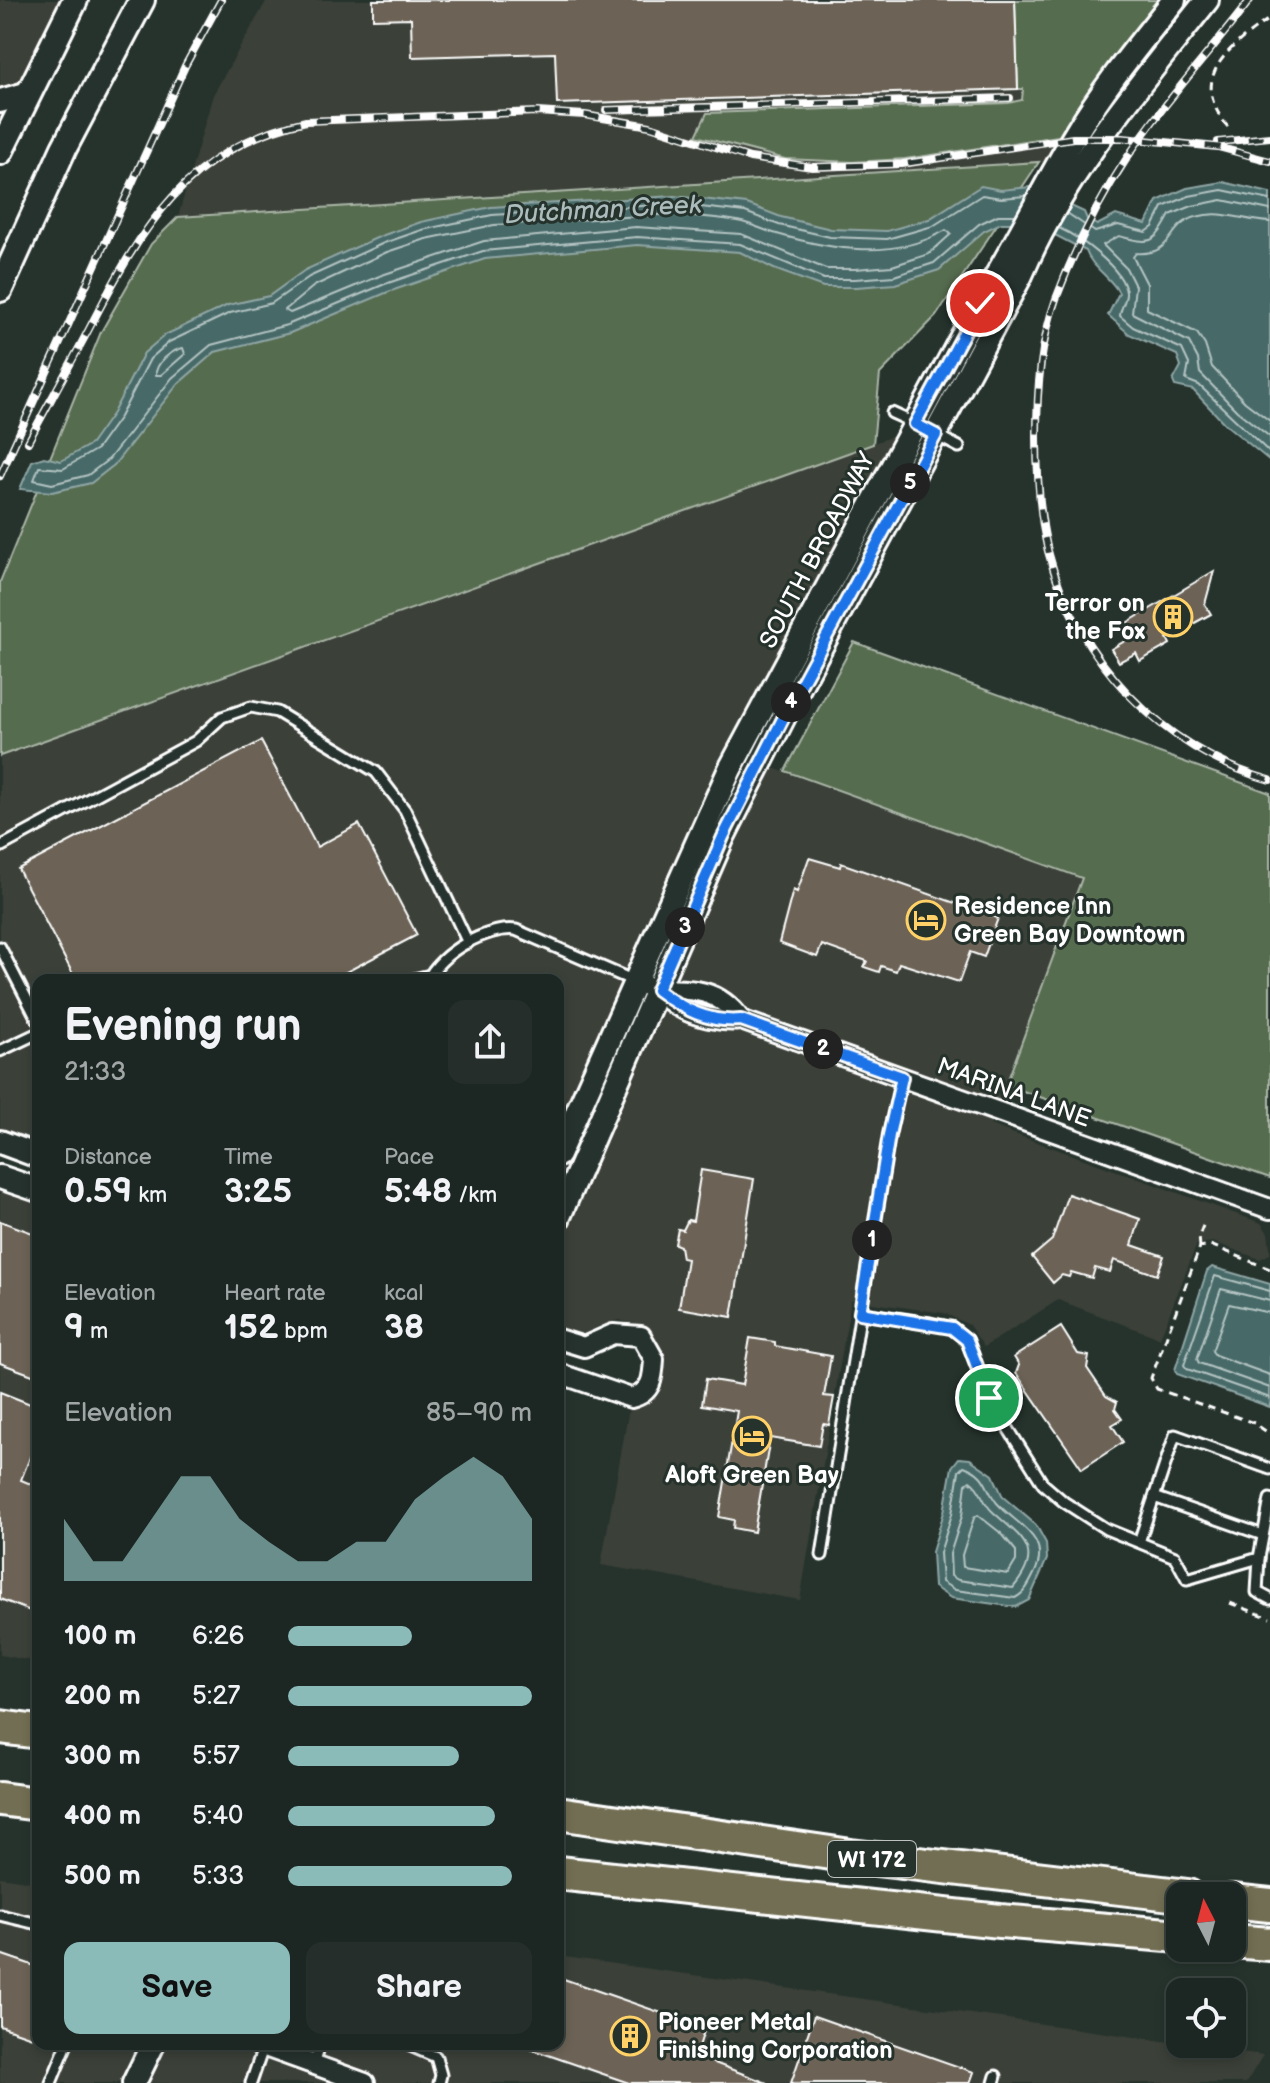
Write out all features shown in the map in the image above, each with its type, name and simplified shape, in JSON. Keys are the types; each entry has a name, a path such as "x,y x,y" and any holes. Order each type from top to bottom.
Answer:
{"highway":[{"path":"0,1727 32,1731"},
{"path":"0,1799 32,1803"},
{"name":"WI 172","path":"564,1814 851,1856 1166,1893"},
{"name":"WI 172","path":"564,1874 1000,1921 1166,1935"},
{"path":"1246,1902 1270,1905"},
{"path":"1246,1942 1270,1944"}],"main road":[{"path":"0,152 75,0"},
{"path":"0,289 64,148 142,0"}],"street":[{"name":"SOUTH BROADWAY","path":"564,1141 730,769 980,303 1030,234 1055,189 1082,125 1174,0"},
{"name":"SOUTH BROADWAY","path":"1055,189 1079,164 1207,0"},
{"path":"0,101 29,93"},
{"name":"SOUTH BROADWAY","path":"564,1205 723,837 794,697 1021,275 1030,234"},
{"name":"MARINA LANE","path":"634,981 657,990 687,988 728,1002 741,1020 1270,1209"},
{"path":"0,1142 32,1154"},
{"path":"0,1177 32,1188"},
{"path":"564,1341 584,1347 613,1334 641,1336 654,1359 649,1389 631,1398 564,1375"},
{"path":"134,2083 150,2050"},
{"path":"274,2050 365,2083"}],"lane":[{"path":"892,413 959,447"},
{"path":"0,847 196,741 222,717 251,707 277,712 376,772 405,810 468,943"},
{"path":"432,974 468,943 495,930 516,930 634,981"},
{"path":"0,947 32,1009"},
{"path":"0,1051 32,1036"},
{"path":"822,1555 889,1135 902,1077"},
{"path":"860,1313 952,1328 967,1340 989,1398 1043,1484 1064,1502 1106,1529 1175,1557 1187,1579 1259,1558"},
{"path":"1139,1542 1175,1435 1270,1469"},
{"path":"1154,1497 1263,1535"},
{"path":"1270,1499 1259,1558 1257,1592 1270,1599"},
{"path":"0,1915 32,1923"},
{"path":"51,2083 65,2050"},
{"path":"251,2083 260,2050"},
{"path":"314,2065 318,2050"},
{"path":"420,2050 436,2057 441,2075 439,2083"}],"path":[{"path":"1228,127 1215,106 1212,88 1215,69 1224,52 1270,18"},
{"path":"1204,1223 1199,1236 1200,1247 1151,1382 1157,1389 1254,1423 1270,1434"},
{"path":"1200,1247 1210,1245 1270,1269"},
{"path":"1230,1603 1270,1618"}],"shaded area":[{"path":"0,0 75,0 0,152"},
{"path":"267,0 1174,0 1061,161 178,217 213,95"},
{"path":"913,429 776,682 564,1142 564,974 32,974 32,1154 0,1142 0,756"},
{"path":"770,767 1082,878 990,1125 1261,1223 1268,1233 1270,1254 1260,1259 1213,1242 1197,1244 1160,1338 1058,1300 984,1347 969,1325 944,1313 851,1300 800,1600 601,1565 629,1409 656,1392 664,1376 665,1358 648,1330 620,1320 584,1335 564,1328 564,1227 689,934"},
{"path":"0,1177 32,1188 32,1661 0,1655"},
{"path":"0,1877 32,1882 32,2050 564,2050 564,1957 1166,2041 1166,2058 1246,2058 1246,2053 1263,2055 1246,2083 0,2083"}],"green space":[{"path":"1015,0 1165,0 1065,135 905,159 853,162 785,159 696,136 707,113 1008,103 1022,100 1023,89 1018,89"},
{"path":"1039,162 936,316 880,374 873,444 0,756 0,582 101,332 151,244 178,217"},
{"path":"854,642 1270,793 1270,1178 1006,1085 1082,878 785,771"}],"water":[{"name":"Dutchman Creek","path":"1223,182 1270,193 1270,461 1225,424 1193,390 1175,386 1173,381 1181,366 1177,355 1129,334 1108,315 1119,293 1086,251 1057,236 1014,223 1001,223 984,231 939,270 895,284 856,287 823,287 774,269 740,252 637,245 485,259 388,292 290,333 215,352 178,384 114,465 91,483 52,492 20,489 32,461 44,457 61,461 91,444 113,413 144,353 165,335 228,305 269,296 305,270 421,222 491,207 674,196 747,204 781,217 831,229 887,231 929,219 981,186 1001,190 1030,187 1084,212 1087,219 1097,225 1116,215 1146,224 1157,201 1187,188"},
{"path":"1212,1267 1270,1284 1270,1407 1177,1374 1175,1370 1207,1271"},
{"path":"959,1458 970,1459 993,1475 1003,1497 1036,1525 1046,1543 1047,1559 1029,1600 1016,1607 951,1598 934,1587 932,1552 944,1512 952,1467"}],"building":[{"path":"373,0 1015,0 1018,89 557,104 555,53 412,57 411,18 373,19"},
{"name":"Terror on the Fox","path":"1214,571 1205,604 1211,614 1167,638 1170,644 1140,661 1136,653 1119,662 1111,649 1130,638 1123,625"},
{"path":"261,741 317,847 359,824 417,935 342,974 73,974 18,869"},
{"name":"Residence Inn Green Bay Downtown","path":"809,858 840,867 841,863 998,918 984,957 970,952 959,982 899,963 896,971 881,966 879,972 864,967 867,961 822,945 817,957 779,943 793,890 797,892"},
{"path":"701,1170 754,1179 732,1317 679,1308 687,1259 682,1258 680,1246 675,1244 678,1229 683,1230 688,1220 693,1221"},
{"path":"1068,1194 1140,1219 1132,1245 1164,1256 1157,1275 1114,1260 1110,1272 1095,1268 1092,1278 1071,1272 1069,1277 1062,1275 1053,1283 1032,1257 1052,1240"},
{"path":"0,1221 32,1233 32,1375 0,1363"},
{"path":"1061,1327 1078,1354 1089,1356 1087,1368 1106,1396 1117,1402 1115,1409 1122,1419 1112,1425 1123,1442 1082,1469 1016,1373 1019,1365 1014,1357"},
{"name":"Aloft Green Bay","path":"750,1338 831,1356 824,1396 834,1397 829,1425 823,1424 819,1446 770,1438 754,1532 733,1528 734,1520 719,1517 737,1411 702,1405 706,1379 742,1385"},
{"path":"0,1392 32,1405 32,1452 21,1480 32,1485 32,1612 0,1599"},
{"path":"0,1954 32,1965 32,2037 0,2026"},
{"name":"Pioneer Metal Finishing Corporation","path":"564,1979 705,2028 696,2056 767,2083 629,2083 534,2050 564,2050"},
{"name":"Pioneer Metal Finishing Corporation","path":"814,2016 974,2072 970,2083 791,2083"}],"railway":[{"path":"0,476 185,66 221,0"},
{"path":"1250,0 1141,137 1079,244 1056,299 1043,350 1037,465 1048,551 1061,590 1079,628 1102,663 1129,695 1160,723 1194,747 1231,766 1270,780"},
{"path":"606,110 1010,98"},
{"path":"28,442 108,292 149,226 172,197 199,172 229,151 265,134 306,121 537,112 585,115 650,126 750,158 812,167 902,164 1073,138 1122,138 1218,147 1270,161"},
{"path":"1218,142 1270,137"}],"place":[{"name":"Terror on the Fox","path":"1173,617"},
{"name":"Residence Inn Green Bay Downtown","path":"926,920"},
{"name":"Aloft Green Bay","path":"752,1436"},
{"name":"Pioneer Metal Finishing Corporation","path":"630,2036"}],"route":[{"path":"980,303 915,424 936,435 794,697 723,837 657,990 679,1008 723,1022 741,1020 902,1077 889,1135 860,1313 952,1328 967,1340 989,1398"}]}
